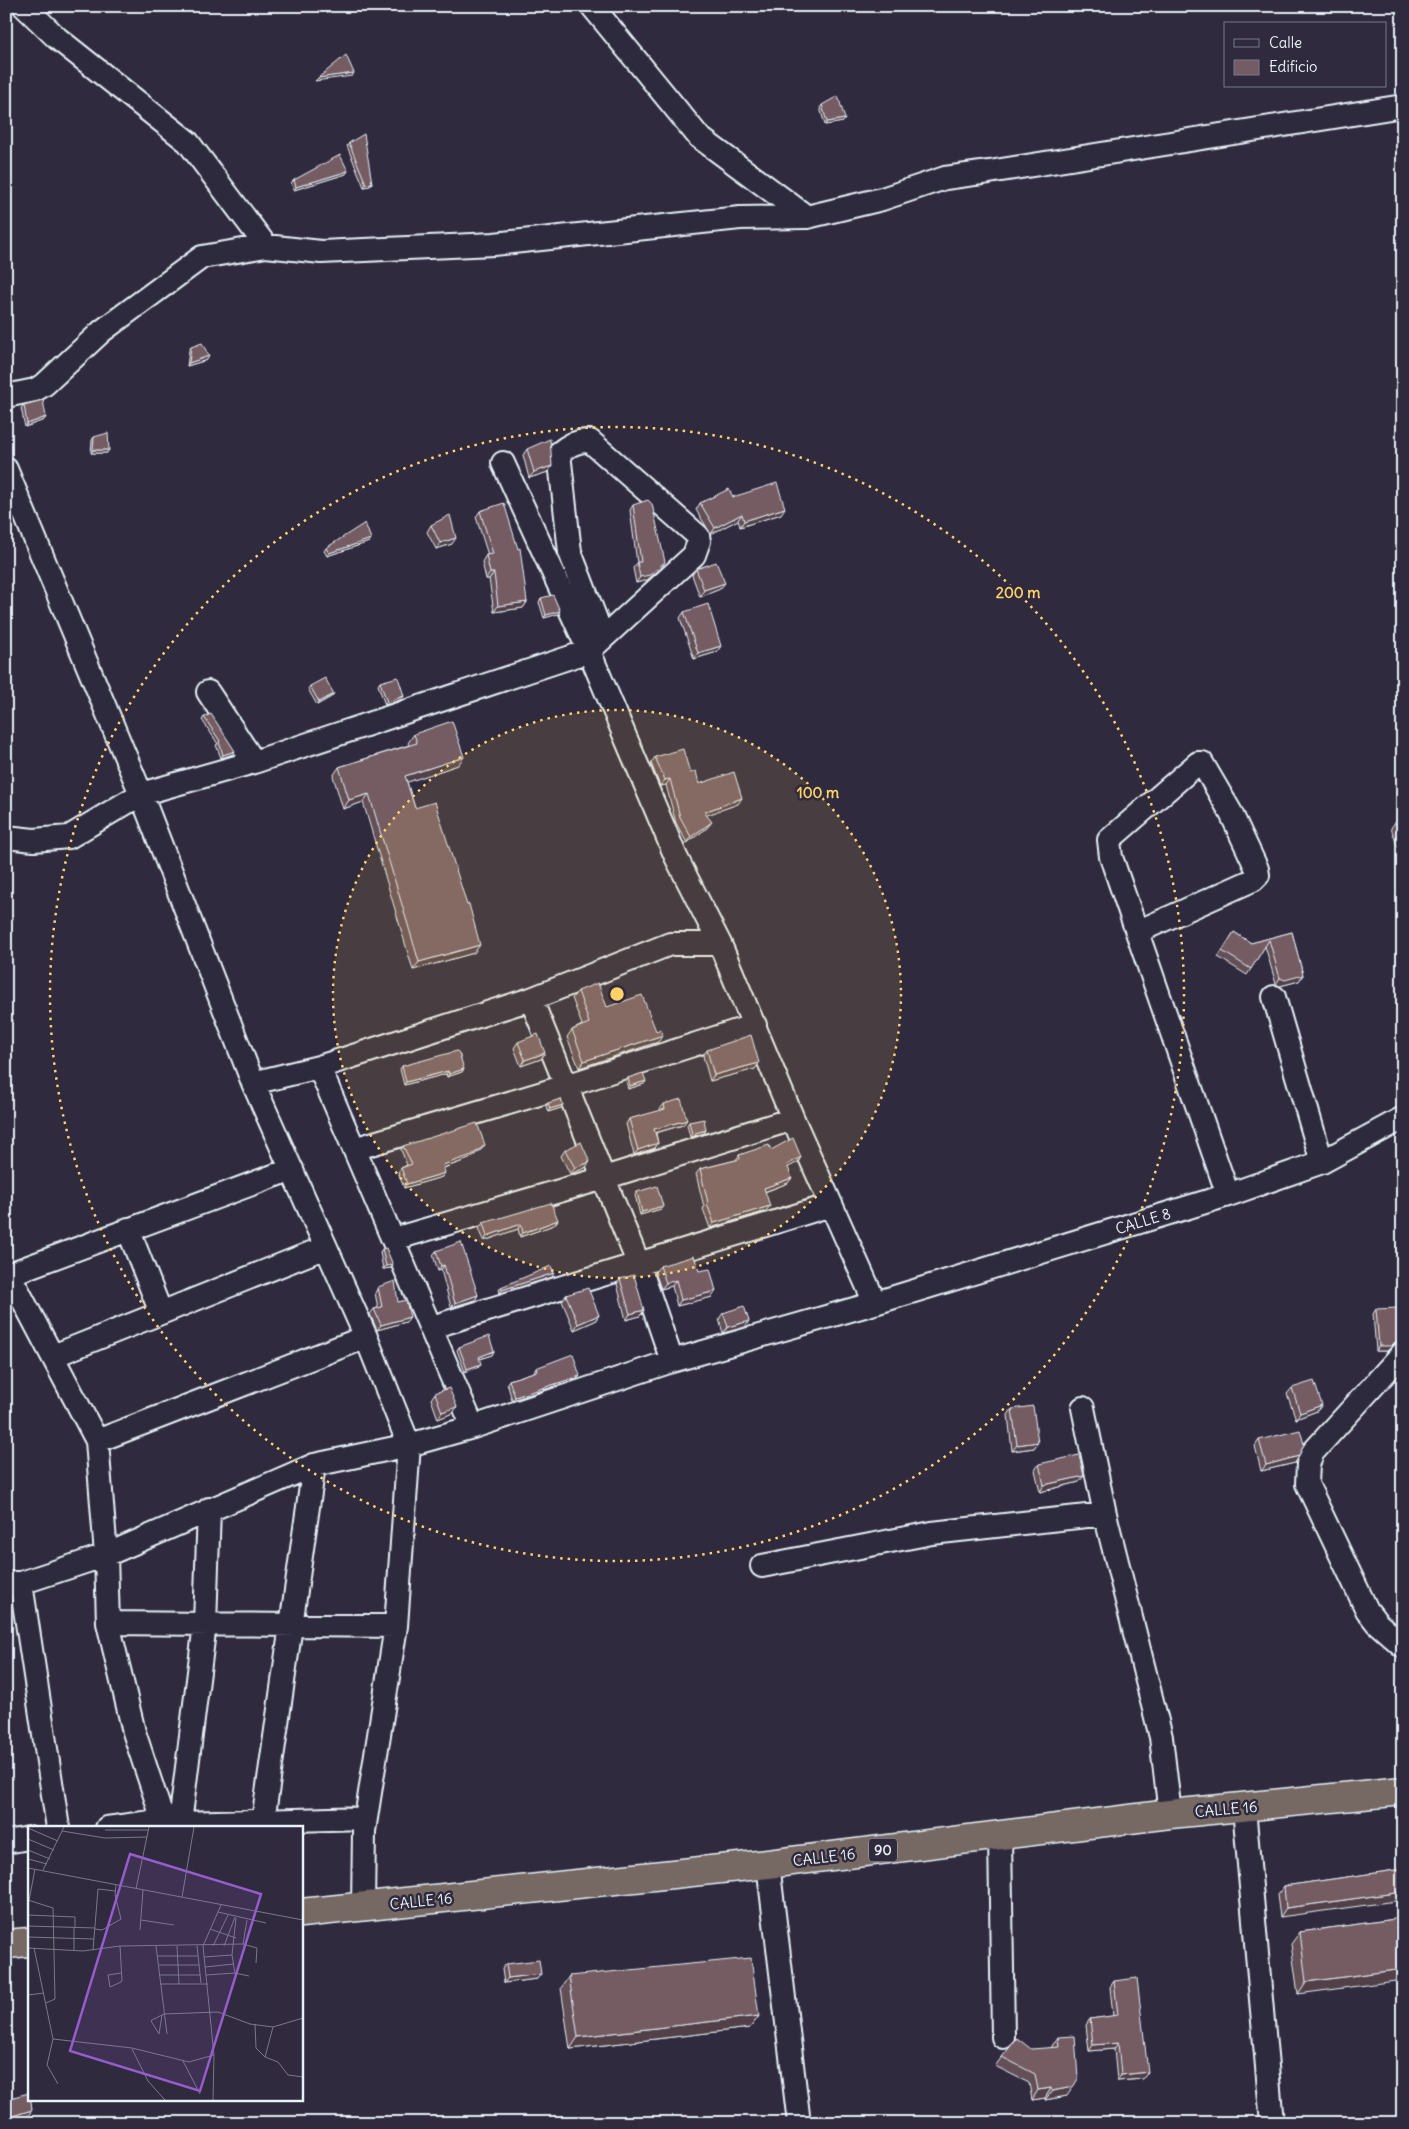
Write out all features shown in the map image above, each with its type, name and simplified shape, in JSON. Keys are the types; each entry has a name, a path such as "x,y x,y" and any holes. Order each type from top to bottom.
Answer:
{"highway":[{"name":"CALLE 16","path":"363,1907 768,1864 1170,1814 1244,1808 1403,1790"},
{"name":"90","path":"302,1913 363,1907"},
{"path":"6,1944 28,1942"}],"street":[{"path":"24,6 70,48 188,142 266,246"},
{"path":"592,6 670,100 698,137 807,217"},
{"path":"6,396 35,390 45,384 102,331 202,258 266,246 321,252 494,244 740,218 807,217 882,199 945,178 1403,106"},
{"path":"6,838 34,840 68,837 141,794 254,762 596,644 694,555 699,541 698,536 590,441 583,440 566,447 559,453 570,552 596,644 676,857 720,944 793,1119 875,1303"},
{"path":"503,463 596,644"},
{"path":"6,469 141,794 253,1083 366,1337 409,1444 396,1626 365,1825 363,1907"},
{"path":"208,692 254,762"},
{"path":"1137,932 1253,880 1258,875 1230,811 1202,763 1198,763 1109,840 1111,857 1228,1195"},
{"path":"253,1083 319,1067 531,999 670,944 720,944"},
{"path":"1274,997 1322,1162"},
{"path":"531,999 639,1265 672,1361"},
{"path":"354,1150 566,1086 754,1025"},
{"path":"319,1067 432,1327 473,1427"},
{"name":"CALLE 8","path":"14,1583 106,1555 314,1465 409,1444 473,1427 672,1361 875,1303 1228,1195 1322,1162 1403,1118"},
{"path":"394,1239 604,1178 793,1119"},
{"path":"173,1821 159,1808 134,1732 108,1623 106,1555 97,1441 9,1277 15,1272 292,1169"},
{"path":"432,1327 831,1205"},
{"path":"128,1229 161,1314"},
{"path":"53,1356 326,1247"},
{"path":"97,1441 366,1337"},
{"path":"1403,1353 1313,1452 1308,1464 1307,1484 1367,1610 1376,1623 1403,1646"},
{"path":"1083,1408 1105,1514 1161,1737 1170,1814"},
{"path":"262,1821 289,1625 314,1465"},
{"path":"173,1821 205,1624 209,1509"},
{"path":"762,1566 932,1533 1105,1514"},
{"path":"14,1583 58,1826"},
{"path":"108,1623 396,1626"},
{"path":"1244,1808 1272,2123"},
{"path":"126,1826 173,1821 262,1821 365,1825"},
{"path":"1000,1835 1003,2037"},
{"path":"6,1842 28,1838"},
{"path":"768,1864 799,2123"}],"building":[{"path":"346,55 354,73 318,78"},
{"path":"838,96 845,119 827,122 822,105"},
{"path":"364,134 372,183 366,184 349,143"},
{"path":"340,155 348,171 296,187 294,180"},
{"path":"202,343 209,356 189,363 191,347"},
{"path":"43,400 46,417 27,424 24,405"},
{"path":"108,433 109,450 93,450 94,437"},
{"path":"550,439 552,466 534,472 527,449"},
{"path":"777,483 785,508 744,521 742,514 715,528 700,503 729,489 733,497"},
{"path":"648,500 652,504 665,562 650,575 640,577 637,562 641,562 633,505"},
{"path":"504,503 518,549 520,548 527,602 498,606 494,573 490,573 486,555 493,554 480,511"},
{"path":"450,515 456,538 440,543 431,525"},
{"path":"365,523 371,539 329,553 326,548"},
{"path":"716,562 725,583 704,590 696,569"},
{"path":"553,595 560,611 546,615 541,598"},
{"path":"708,604 721,646 698,653 684,612"},
{"path":"398,677 404,696 387,702 380,682"},
{"path":"325,678 334,694 319,702 310,686"},
{"path":"211,714 235,751 223,755 220,741 204,717"},
{"path":"452,721 464,757 405,776 415,808 435,802 467,905 469,904 480,945 419,962 369,794 349,800 339,767 417,743 414,734"},
{"path":"683,749 690,773 696,771 699,784 734,772 742,798 704,812 712,822 691,837 680,817 670,779 665,780 655,757"},
{"path":"1403,819 1403,842 1395,822"},
{"path":"1234,932 1251,943 1292,932 1303,975 1285,980 1280,978 1269,940 1251,969 1222,951"},
{"path":"598,983 607,1007 642,995 656,1031 661,1029 663,1035 584,1061 572,1030 589,1023 578,991"},
{"path":"538,1034 545,1053 525,1060 518,1042"},
{"path":"751,1035 759,1063 714,1075 707,1050"},
{"path":"457,1051 464,1069 449,1074 448,1071 406,1082 402,1066"},
{"path":"643,1073 646,1081 630,1086 628,1078"},
{"path":"561,1099 563,1105 550,1109 548,1103"},
{"path":"681,1099 687,1120 654,1129 658,1143 638,1150 629,1119 665,1109 664,1104"},
{"path":"704,1119 706,1130 692,1134 689,1122"},
{"path":"477,1123 485,1145 472,1155 443,1165 445,1173 407,1184 401,1168 412,1164 403,1146"},
{"path":"793,1138 801,1157 787,1165 792,1178 764,1188 770,1206 714,1223 707,1204 700,1169 740,1159 739,1155 769,1145 771,1150"},
{"path":"581,1142 590,1162 575,1168 565,1150"},
{"path":"657,1186 663,1206 642,1212 637,1192"},
{"path":"551,1203 558,1220 523,1233 521,1224 487,1236 483,1223"},
{"path":"461,1242 478,1295 455,1303 444,1265 441,1266 436,1251"},
{"path":"386,1248 393,1265 386,1266 382,1249"},
{"path":"694,1256 699,1271 710,1269 716,1291 681,1300 676,1280 666,1283 660,1266"},
{"path":"551,1266 554,1273 502,1290 501,1287"},
{"path":"634,1275 644,1310 630,1314 620,1279"},
{"path":"395,1281 398,1302 406,1300 410,1317 381,1325 374,1309 382,1307 378,1287"},
{"path":"588,1288 599,1315 578,1324 566,1295"},
{"path":"744,1306 749,1321 728,1327 723,1313"},
{"path":"1398,1308 1399,1338 1391,1346 1379,1346 1376,1309"},
{"path":"489,1336 494,1351 479,1357 481,1364 467,1369 459,1347"},
{"path":"573,1354 580,1376 515,1397 509,1380 537,1371 536,1368"},
{"path":"1314,1381 1322,1405 1300,1413 1292,1388"},
{"path":"449,1388 457,1407 442,1412 435,1393"},
{"path":"1033,1406 1038,1442 1017,1445 1012,1409"},
{"path":"1300,1430 1304,1444 1299,1456 1266,1465 1259,1440"},
{"path":"1079,1455 1084,1476 1044,1485 1039,1464"},
{"path":"1403,1869 1403,1892 1286,1908 1284,1886"},
{"path":"1403,1918 1403,1969 1306,1982 1300,1932"},
{"path":"751,1958 759,2016 578,2037 569,1976"},
{"path":"539,1960 541,1974 508,1978 506,1964"},
{"path":"1137,1978 1148,2072 1121,2075 1118,2043 1093,2045 1090,2019 1118,2015 1114,1981"},
{"path":"1075,2036 1078,2079 1073,2087 1052,2091 1051,2088 1038,2090 1035,2074 1002,2057 1017,2038 1031,2049 1059,2047 1058,2037"},
{"path":"28,2093 28,2102 31,2102 32,2110 6,2118 6,2099"}]}
